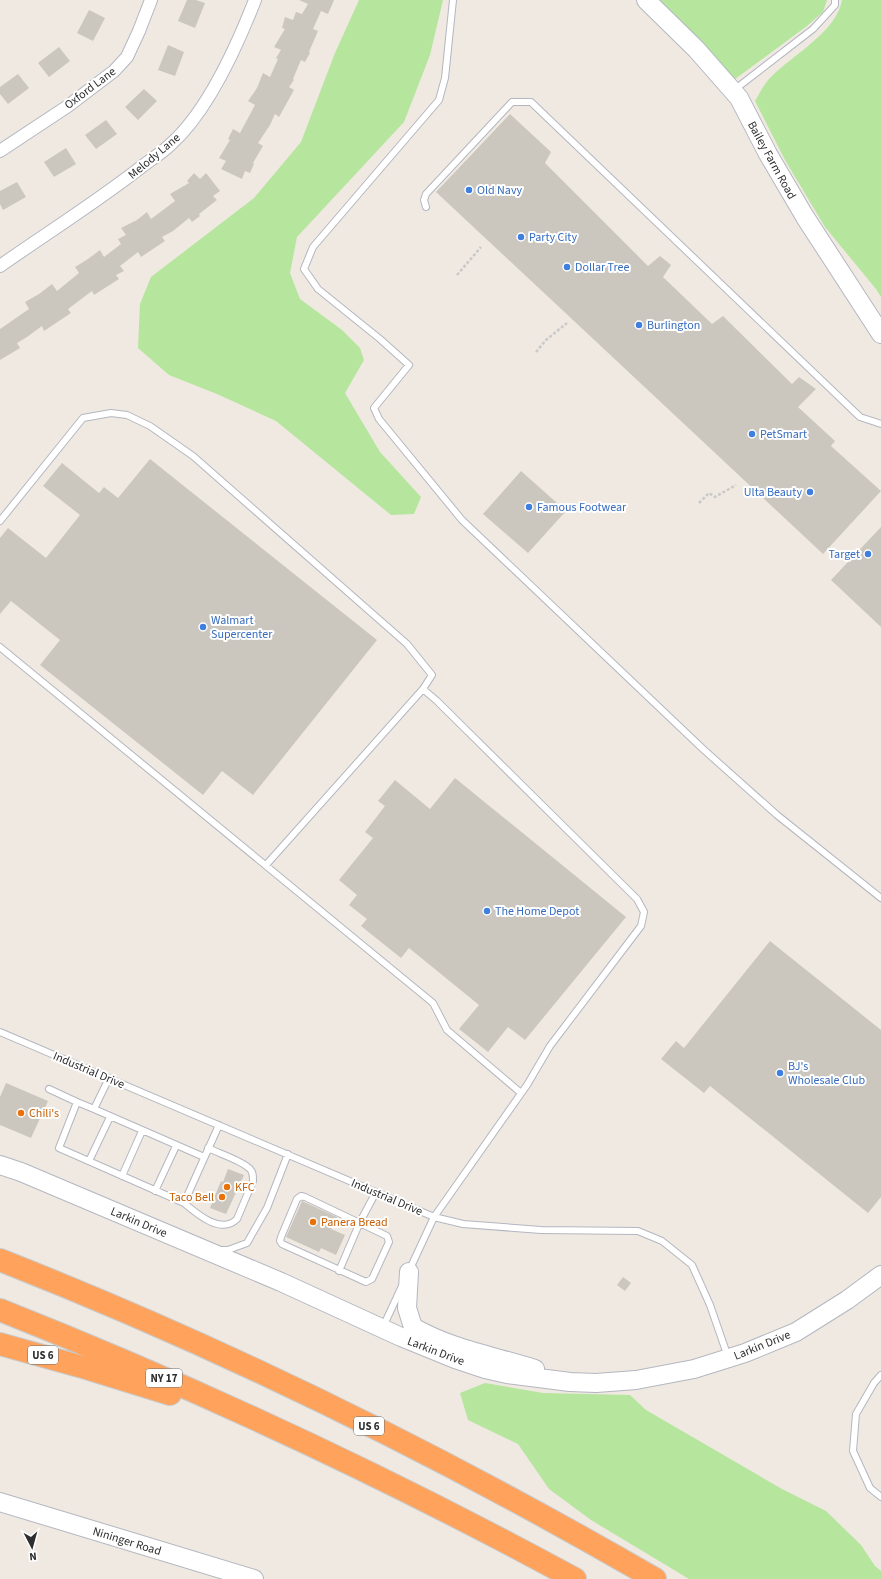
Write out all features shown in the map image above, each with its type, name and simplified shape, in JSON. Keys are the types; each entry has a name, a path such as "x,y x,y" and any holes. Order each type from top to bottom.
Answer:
{"highway":[{"name":"US 6","path":"0,1260 203,1347 377,1430 535,1512 655,1579"},
{"name":"NY 17","path":"0,1310 160,1376 327,1451"},
{"name":"US 6","path":"0,1344 138,1384 327,1451 452,1514 575,1579"}],"street":[{"name":"Oxford Lane","path":"0,151 68,106 114,71 126,56 139,31 151,0"},
{"name":"Melody Lane","path":"0,266 119,184 172,144 191,122 213,91 255,0"},
{"name":"Bailey Farm Road","path":"646,0 696,49 738,98 768,154 805,217 873,316 881,334"},
{"name":"Larkin Drive","path":"0,1165 21,1172 207,1250 455,1359 485,1369 507,1374 545,1379 596,1383 636,1380 694,1369 745,1353 796,1332 847,1300 881,1275"},
{"path":"409,1272 407,1308 413,1327 464,1349 541,1371 545,1379"},
{"name":"Nininger Road","path":"0,1502 254,1579"}],"lane":[{"path":"454,0 445,78 439,100 313,246 304,269 318,289 380,339 409,365 374,408 379,419 462,520 703,749 777,815 881,898"},
{"path":"733,91 813,29 835,5 835,0"},
{"path":"426,206 424,200 426,194 512,102 531,102 860,417 881,424"},
{"path":"0,521 84,418 111,413 128,415 150,426 193,456 407,644 432,674 423,689 266,865"},
{"path":"0,648 434,1003 446,1030 522,1093"},
{"path":"382,1328 434,1217 522,1093 550,1046 641,926 644,912 637,899 437,701 423,689"},
{"name":"Industrial Drive","path":"0,1032 434,1217 463,1224 541,1230 638,1231 662,1241 692,1265 710,1305 729,1358"},
{"path":"94,1109 109,1078"},
{"path":"49,1089 204,1157"},
{"path":"78,1102 59,1148 184,1203 196,1214 222,1226 233,1223 237,1219 253,1181 253,1176 250,1169 245,1165 208,1148"},
{"path":"89,1161 110,1117"},
{"path":"184,1203 219,1125"},
{"path":"122,1176 142,1131"},
{"path":"155,1191 176,1146"},
{"path":"207,1250 228,1250 247,1242 266,1208 288,1154"},
{"path":"339,1271 360,1222 376,1192"},
{"path":"301,1196 305,1197 387,1236 389,1242 372,1280 366,1282 339,1271 286,1247 280,1241 280,1237 297,1198 301,1196"},
{"path":"881,1375 874,1383 856,1414 853,1451 870,1488 881,1497"}],"path":[{"path":"457,275 481,247"},
{"path":"536,352 546,340 566,323"},
{"path":"699,503 709,493 715,497 736,485"}],"green space":[{"path":"359,0 443,0 430,55 404,122 297,237 290,273 300,299 342,330 360,348 364,360 345,393 380,452 421,497 414,514 391,515 276,421 217,394 169,375 138,348 140,304 151,277 254,198 301,142 335,53"},
{"path":"652,0 827,0 823,12 807,26 731,82"},
{"path":"842,0 881,0 881,297 825,227 785,160 755,101 769,78 813,42 832,22"},
{"path":"485,1383 543,1393 630,1395 646,1410 782,1489 826,1511 861,1545 875,1566 881,1571 881,1579 689,1579 591,1520 549,1489 518,1444 468,1420 460,1393"}],"building":[{"path":"187,0 196,0 205,3 195,28 178,21"},
{"path":"299,0 334,0 328,14 321,11 313,29 318,31 309,52 310,53 305,62 301,60 293,79 294,80 289,87 294,90 279,117 275,114 270,125 258,143 263,146 253,163 254,164 250,173 245,171 242,179 221,169 226,161 219,158 230,140 228,139 233,129 240,133 255,105 248,101 257,88 263,73 270,77 278,59 276,58 281,50 274,47 285,29 282,28 285,17 293,20 296,12 302,14 308,4"},
{"path":"89,10 105,18 93,41 77,33"},
{"path":"168,45 184,52 175,76 158,70"},
{"path":"59,47 70,61 49,77 38,63"},
{"path":"18,74 29,88 8,104 0,94 0,87"},
{"path":"144,89 157,101 138,120 125,107"},
{"path":"510,114 551,152 545,163 648,266 660,256 671,265 663,277 712,324 723,316 792,384 799,377 816,389 798,407 835,441 831,446 881,491 823,554 436,192"},
{"path":"106,120 117,134 96,149 85,135"},
{"path":"66,148 76,164 54,177 44,162"},
{"path":"194,173 200,179 206,173 220,191 213,196 217,200 199,214 200,216 192,222 189,218 173,231 162,237 165,241 141,257 138,252 120,266 124,271 116,275 119,279 94,295 92,291 68,309 71,313 44,331 42,326 17,343 20,348 0,360 0,329 29,309 25,302 52,284 57,291 79,273 75,267 100,250 104,257 121,244 118,239 126,235 121,228 137,220 147,212 151,219 175,201 170,194 189,183 187,181"},
{"path":"17,182 26,197 3,210 0,204 0,191"},
{"name":"Walmart Supercenter","path":"150,459 377,640 253,795 222,771 203,795 40,665 60,640 11,601 0,614 0,538 8,528 46,558 80,515 43,486 62,463 99,493 104,487 118,498"},
{"path":"521,471 566,511 528,553 483,514"},
{"name":"Target","path":"881,527 881,627 831,580"},
{"name":"The Home Depot","path":"455,778 626,917 525,1040 508,1027 488,1052 459,1029 479,1005 409,948 401,958 361,926 367,919 349,905 357,895 339,880 373,838 365,832 385,806 378,801 395,780 430,809"},
{"name":"BJ's Wholesale Club","path":"770,941 881,1030 881,1197 868,1213 710,1086 704,1093 661,1059 676,1041 684,1048"},
{"name":"Chili's","path":"6,1083 48,1101 31,1138 0,1125 0,1097"},
{"path":"228,1169 244,1175 226,1214 210,1208 221,1181 223,1182"},
{"name":"Panera Bread","path":"302,1201 337,1217 331,1229 345,1235 336,1255 321,1248 319,1252 286,1237"},
{"path":"623,1277 631,1283 625,1291 617,1285"}],"place":[{"name":"Old Navy","path":"469,190"},
{"name":"Party City","path":"521,237"},
{"name":"Dollar Tree","path":"567,267"},
{"name":"Burlington","path":"639,325"},
{"name":"PetSmart","path":"752,434"},
{"name":"Ulta Beauty","path":"810,492"},
{"name":"Famous Footwear","path":"529,507"},
{"name":"Target","path":"868,554"},
{"name":"Walmart Supercenter","path":"203,627"},
{"name":"The Home Depot","path":"487,911"},
{"name":"BJ's Wholesale Club","path":"780,1073"},
{"name":"Chili's","path":"21,1113"},
{"name":"KFC","path":"227,1187"},
{"name":"Taco Bell","path":"222,1197"},
{"name":"Panera Bread","path":"313,1222"}]}
